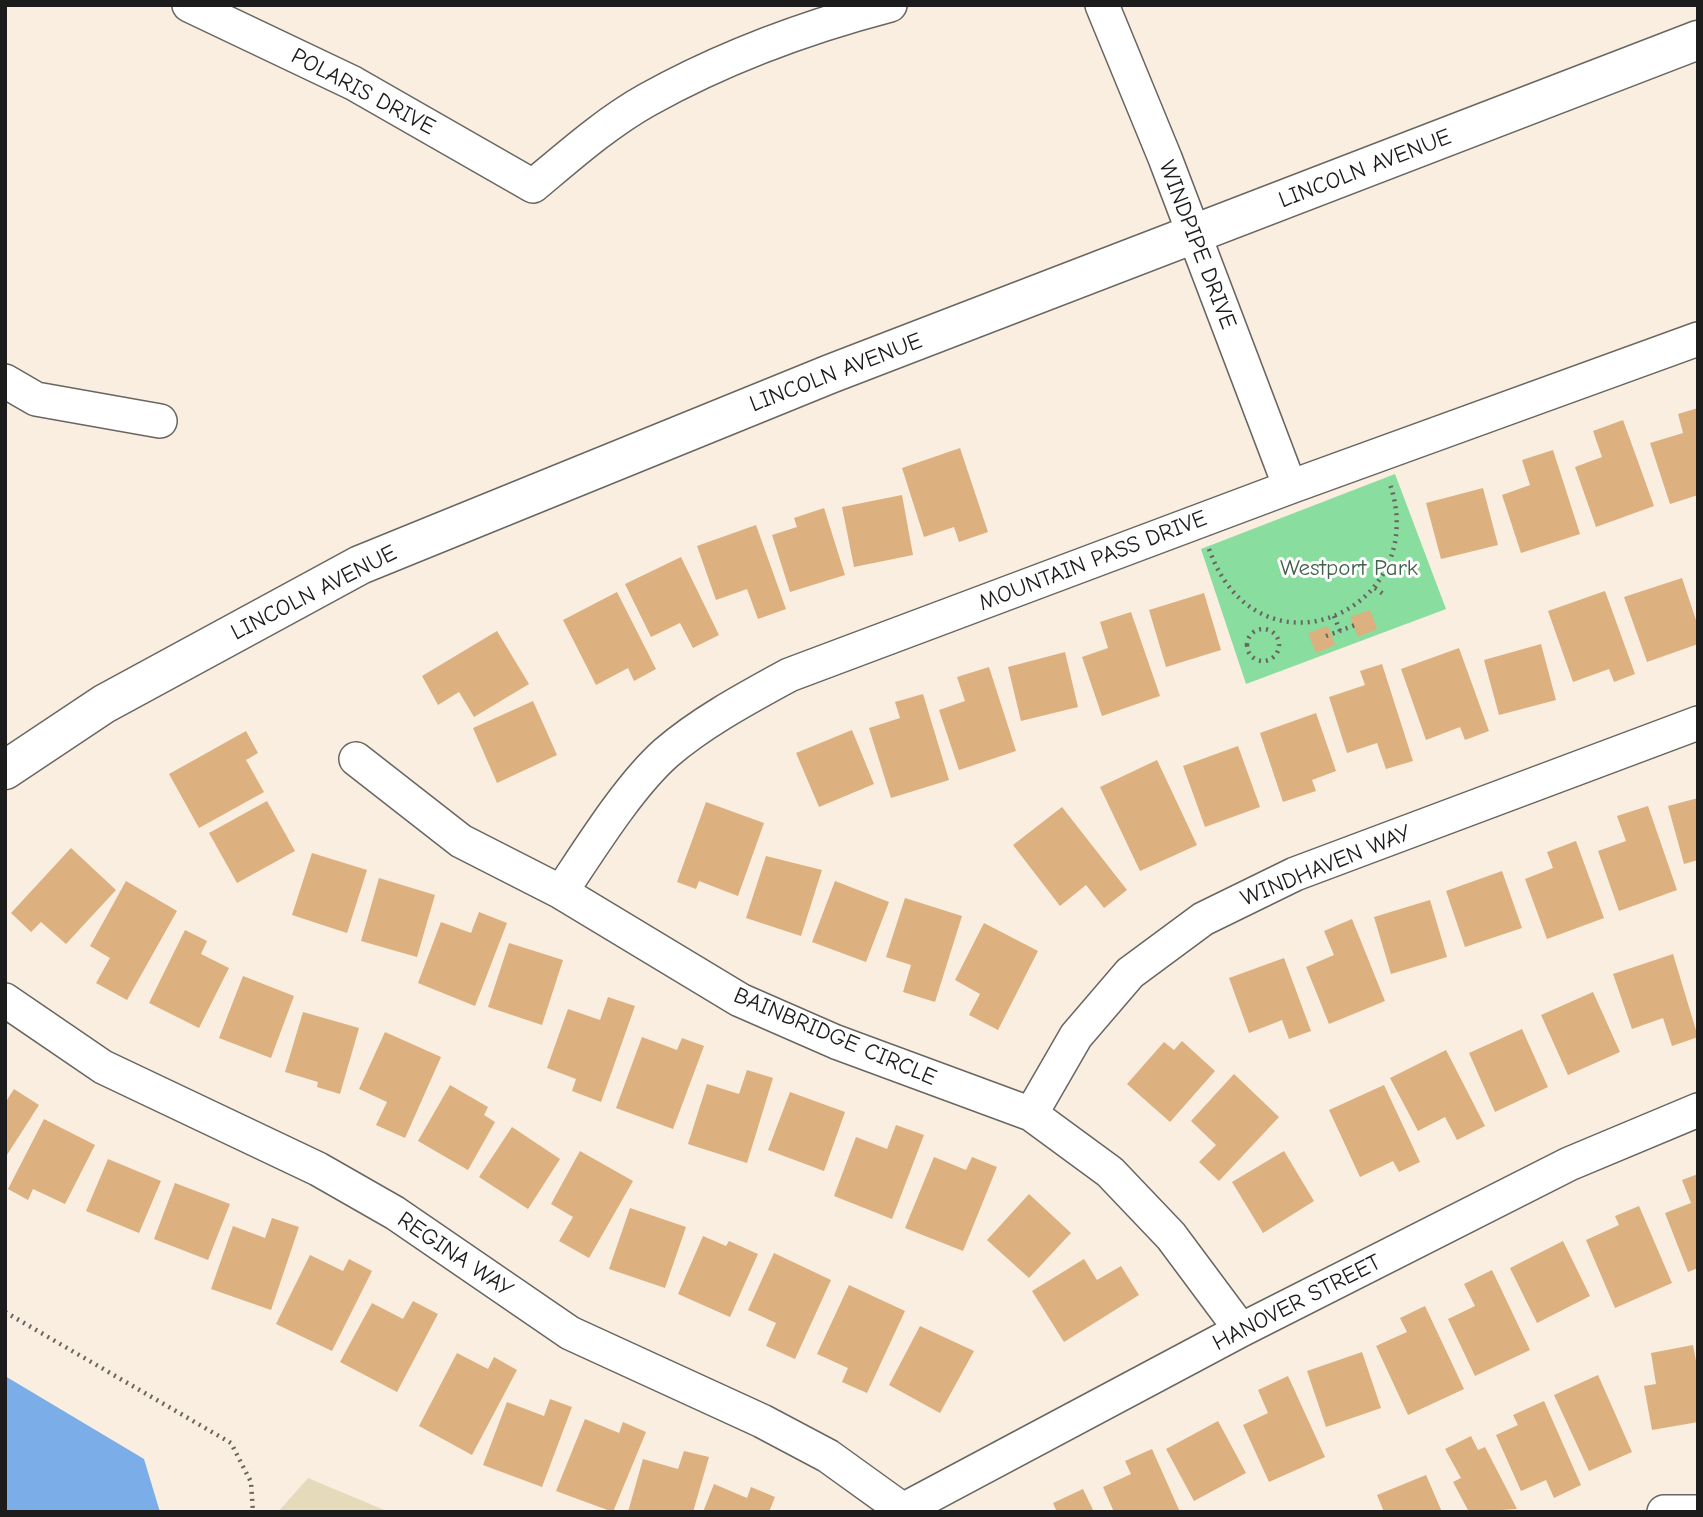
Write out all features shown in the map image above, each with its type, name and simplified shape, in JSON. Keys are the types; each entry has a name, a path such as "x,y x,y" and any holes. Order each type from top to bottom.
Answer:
{"main road":[{"name":"LINCOLN AVENUE","path":"5,770 104,704 360,565 830,374 1698,40"}],"street":[{"name":"POLARIS DRIVE","path":"189,5 238,16 533,186 599,131 646,100 742,53 822,23 890,5"},
{"name":"WINDPIPE DRIVE","path":"1102,5 1290,487"},
{"name":"MOUNTAIN PASS DRIVE","path":"561,892 616,812 665,754 734,705 789,675 1290,487 1698,339"},
{"path":"5,381 36,399 160,421"},
{"name":"WINDHAVEN WAY","path":"1031,1114 1076,1036 1130,973 1203,919 1296,874 1698,723"},
{"name":"BAINBRIDGE CIRCLE","path":"356,759 461,841 561,892 740,1000 836,1042 1031,1114 1110,1172 1171,1236 1241,1330"},
{"name":"REGINA WAY","path":"5,1000 103,1068 318,1170 395,1213 570,1333 762,1421 828,1455 903,1510"},
{"name":"HANOVER STREET","path":"903,1510 1241,1330 1569,1164 1698,1110"},
{"path":"1664,1512 1698,1512"}],"path":[{"path":"1208,546 1231,590 1253,611 1271,619 1308,622 1334,616 1375,588 1389,564 1394,547 1395,524 1387,476"},
{"path":"1389,564 1402,569"},
{"path":"1375,588 1386,596"},
{"path":"1334,616 1340,631"},
{"path":"1268,629 1271,619"},
{"path":"1326,636 1358,624"},
{"path":"1268,629 1277,636 1279,648 1274,657 1259,661 1247,652 1247,639 1255,630 1268,629"},
{"path":"5,1312 231,1443 251,1482 253,1512"}],"shaded area":[{"path":"308,1478 389,1512 278,1512"}],"green space":[{"name":"Westport Park","path":"1395,474 1446,609 1246,684 1201,549"}],"water":[{"path":"5,1376 144,1459 160,1512 5,1512"}],"building":[{"path":"1698,408 1698,495 1670,504 1650,443 1683,433 1678,414"},
{"path":"1623,420 1654,506 1596,527 1575,467 1602,457 1593,431"},
{"path":"960,448 988,532 959,542 954,527 924,537 902,468"},
{"path":"1553,450 1580,534 1521,553 1502,495 1530,485 1522,460"},
{"path":"1483,488 1498,545 1441,559 1426,503"},
{"path":"902,495 913,555 854,567 842,507"},
{"path":"824,508 845,575 790,592 772,535 797,527 794,518"},
{"path":"756,525 786,609 758,619 747,589 716,600 697,546"},
{"path":"681,557 719,635 693,648 680,623 651,637 625,584"},
{"path":"1682,578 1698,626 1698,644 1647,662 1624,597"},
{"path":"1605,591 1635,674 1614,682 1609,669 1573,682 1548,611"},
{"path":"617,592 656,669 634,681 628,668 596,685 563,620"},
{"path":"1204,593 1221,650 1166,667 1149,610"},
{"path":"1370,610 1377,629 1358,637 1350,617"},
{"path":"1131,612 1160,696 1102,716 1082,657 1108,648 1100,622"},
{"path":"1328,626 1335,645 1316,653 1308,633"},
{"path":"497,631 529,684 474,717 459,692 438,705 422,676"},
{"path":"1541,644 1556,700 1499,715 1484,660"},
{"path":"1459,648 1489,731 1465,740 1460,727 1426,740 1401,669"},
{"path":"1065,652 1078,707 1021,721 1008,667"},
{"path":"1382,664 1413,761 1386,769 1377,743 1347,753 1329,697 1365,685 1360,671"},
{"path":"989,667 1016,751 959,770 939,710 965,701 957,677"},
{"path":"923,694 949,780 891,798 869,728 900,718 895,702"},
{"path":"533,701 557,755 497,783 473,728"},
{"path":"1316,713 1336,771 1312,780 1316,791 1283,802 1260,733"},
{"path":"852,730 874,784 819,807 796,753"},
{"path":"246,731 258,753 246,760 264,792 199,828 169,774"},
{"path":"1238,746 1260,807 1205,827 1183,766"},
{"path":"1157,760 1197,845 1140,871 1100,787"},
{"path":"1698,798 1698,860 1684,864 1668,806"},
{"path":"267,801 295,851 237,883 209,833"},
{"path":"706,802 764,823 738,896 699,881 696,889 677,882"},
{"path":"1648,806 1677,890 1619,911 1598,851 1626,841 1617,816"},
{"path":"1062,807 1127,890 1104,908 1086,885 1060,906 1013,845"},
{"path":"1576,841 1604,918 1547,939 1525,879 1553,868 1547,852"},
{"path":"71,848 116,890 66,944 41,922 31,932 11,913"},
{"path":"312,853 367,870 347,933 292,915"},
{"path":"766,856 822,870 801,936 746,918"},
{"path":"1502,871 1522,928 1465,947 1446,891"},
{"path":"379,878 435,895 417,957 361,941"},
{"path":"126,881 177,911 127,1000 96,983 110,958 90,946"},
{"path":"835,881 889,902 866,962 812,942"},
{"path":"905,898 962,916 935,1002 903,992 911,965 886,957"},
{"path":"1430,900 1447,957 1391,974 1374,917"},
{"path":"479,912 507,923 475,1006 418,983 441,922 471,933"},
{"path":"1352,919 1385,1001 1329,1024 1306,967 1334,955 1324,931"},
{"path":"984,923 1038,951 998,1030 969,1015 980,994 955,980"},
{"path":"185,930 207,941 201,954 229,968 199,1028 149,1003"},
{"path":"509,943 563,960 542,1025 488,1007"},
{"path":"1673,954 1698,1037 1672,1046 1663,1018 1632,1029 1613,974"},
{"path":"1284,958 1311,1031 1289,1039 1282,1020 1249,1033 1229,978"},
{"path":"243,976 294,996 271,1058 219,1038"},
{"path":"1593,992 1620,1052 1568,1075 1541,1015"},
{"path":"608,997 635,1006 601,1102 572,1091 576,1079 547,1068 568,1009 600,1020"},
{"path":"303,1012 359,1028 340,1094 317,1087 318,1082 285,1072"},
{"path":"1522,1029 1548,1087 1495,1112 1469,1053"},
{"path":"385,1032 441,1057 405,1138 376,1125 387,1102 359,1089"},
{"path":"642,1037 677,1050 682,1038 704,1046 673,1129 616,1108"},
{"path":"1182,1041 1215,1071 1170,1122 1127,1084 1164,1042 1174,1050"},
{"path":"1446,1050 1485,1126 1457,1140 1445,1117 1418,1131 1390,1078"},
{"path":"747,1070 773,1078 747,1163 688,1144 707,1084 739,1094"},
{"path":"1234,1074 1279,1117 1219,1181 1199,1162 1216,1145 1191,1121"},
{"path":"450,1085 488,1107 484,1115 495,1122 468,1170 418,1141"},
{"path":"1384,1085 1420,1162 1399,1172 1393,1161 1360,1177 1329,1110"},
{"path":"14,1089 39,1105 5,1158 5,1103"},
{"path":"790,1092 845,1112 824,1171 768,1150"},
{"path":"44,1119 95,1145 65,1204 33,1189 28,1200 8,1189"},
{"path":"896,1125 924,1135 892,1219 834,1196 856,1137 887,1149"},
{"path":"512,1127 560,1159 528,1209 479,1177"},
{"path":"580,1151 633,1181 589,1258 559,1241 573,1217 551,1204"},
{"path":"1284,1151 1314,1201 1263,1233 1232,1182"},
{"path":"934,1157 966,1170 972,1157 997,1167 963,1251 905,1228"},
{"path":"108,1159 161,1181 139,1233 86,1211"},
{"path":"1698,1174 1698,1268 1688,1272 1665,1213 1691,1203 1682,1180"},
{"path":"175,1183 230,1204 208,1260 154,1239"},
{"path":"1029,1194 1071,1233 1029,1278 987,1240"},
{"path":"1639,1206 1672,1283 1615,1308 1586,1240 1619,1225 1615,1216"},
{"path":"630,1208 686,1227 665,1288 609,1269"},
{"path":"272,1218 299,1227 271,1310 211,1289 233,1226 265,1238"},
{"path":"703,1236 726,1246 729,1241 758,1254 730,1317 678,1294"},
{"path":"1563,1241 1590,1296 1537,1323 1510,1268"},
{"path":"774,1253 831,1280 795,1359 766,1346 776,1323 748,1310"},
{"path":"310,1255 343,1271 349,1259 372,1271 332,1351 276,1324"},
{"path":"1084,1259 1097,1280 1121,1266 1139,1295 1064,1342 1032,1291"},
{"path":"1492,1270 1530,1350 1475,1376 1448,1319 1475,1306 1464,1284"},
{"path":"849,1285 905,1311 867,1393 842,1382 848,1368 817,1354"},
{"path":"413,1301 438,1314 397,1392 340,1362 372,1303 403,1319"},
{"path":"1425,1306 1464,1389 1408,1415 1376,1346 1407,1332 1400,1318"},
{"path":"920,1326 974,1351 940,1413 889,1385"},
{"path":"1693,1345 1698,1372 1698,1422 1652,1430 1644,1386 1656,1384 1651,1353"},
{"path":"1362,1352 1381,1408 1326,1427 1307,1371"},
{"path":"457,1353 488,1369 494,1357 517,1370 472,1455 419,1426"},
{"path":"1598,1375 1632,1452 1589,1471 1554,1395"},
{"path":"1288,1376 1325,1457 1269,1482 1243,1425 1268,1413 1258,1390"},
{"path":"550,1399 572,1407 542,1487 483,1465 507,1402 544,1416"},
{"path":"1544,1401 1581,1485 1554,1498 1546,1480 1521,1491 1496,1435 1518,1425 1513,1415"},
{"path":"585,1419 619,1433 623,1422 646,1432 613,1512 556,1491"},
{"path":"1218,1421 1246,1473 1194,1501 1166,1449"},
{"path":"1471,1436 1478,1450 1485,1447 1517,1509 1469,1512 1453,1482 1461,1478 1445,1449"},
{"path":"1152,1449 1180,1512 1114,1512 1103,1487 1131,1474 1125,1461"},
{"path":"684,1451 709,1457 693,1512 628,1512 643,1459 678,1469"},
{"path":"1426,1475 1442,1512 1384,1512 1377,1495"},
{"path":"714,1484 747,1498 751,1487 775,1497 769,1512 703,1512"},
{"path":"1083,1489 1094,1512 1057,1512 1053,1503"}]}
